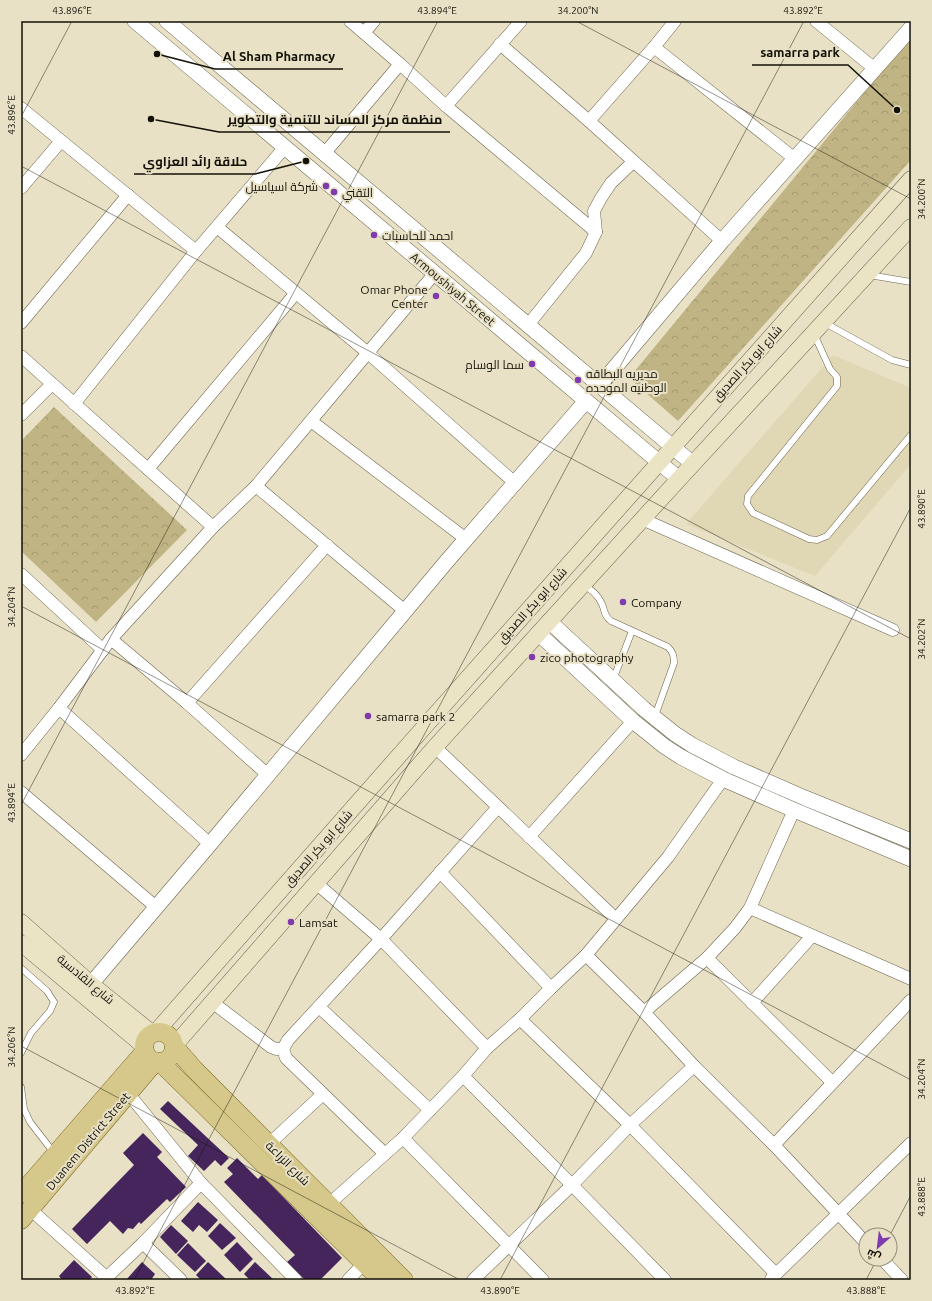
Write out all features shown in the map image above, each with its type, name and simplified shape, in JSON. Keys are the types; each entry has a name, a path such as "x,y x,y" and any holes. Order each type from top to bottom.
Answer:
{"main road":[{"name":"شارع ابو بكر الصديق","path":"152,1048 436,713 911,179"},
{"name":"شارع ابو بكر الصديق","path":"174,1046 435,747 818,327 911,228"},
{"name":"شارع القادسية","path":"21,922 91,984 152,1048"},
{"name":"شارع القادسية","path":"21,943 152,1048"},
{"name":"شارع الزراعة","path":"380,1280 370,1257 329,1204 194,1069 174,1046 173,1042 167,1035 162,1033 152,1048 370,1257 404,1280"},
{"name":"Duanem District Street","path":"24,1208 128,1093 152,1048"},
{"name":"Duanem District Street","path":"24,1208 55,1154 152,1048"}],"street":[{"name":"Armoushiyah Street","path":"135,21 679,479"},
{"name":"Armoushiyah Street","path":"167,21 693,464"},
{"path":"350,21 446,106 596,232"},
{"path":"364,33 374,21"},
{"path":"446,106 521,21"},
{"path":"589,121 675,21"},
{"path":"816,21 875,69"},
{"path":"600,385 722,241 911,28"},
{"path":"500,44 589,121 722,241"},
{"path":"654,47 795,159"},
{"path":"324,154 400,64"},
{"path":"21,108 196,251"},
{"path":"21,188 61,140"},
{"path":"74,404 196,251 285,147"},
{"path":"528,325 586,253 596,232 594,211 611,183 634,162"},
{"path":"338,192 352,177"},
{"path":"21,323 128,195"},
{"path":"217,227 295,294 368,353 515,483"},
{"path":"21,755 59,708 111,639 213,527 256,486 435,273"},
{"path":"148,469 295,294"},
{"path":"21,356 213,527"},
{"path":"21,415 52,384"},
{"path":"91,984 466,539 586,401"},
{"path":"311,421 466,539"},
{"path":"256,486 405,611"},
{"path":"642,519 894,630"},
{"path":"188,702 327,545"},
{"path":"21,574 103,650"},
{"path":"549,621 654,718 675,734 734,767 805,798 911,841"},
{"path":"538,633 633,721 664,746 723,779 911,859"},
{"path":"111,639 188,702 268,775"},
{"path":"59,708 210,844"},
{"path":"529,837 633,721"},
{"path":"435,747 616,919"},
{"path":"329,1204 403,1138 463,1076 487,1048 520,1019 550,988 586,955 668,857 723,779"},
{"path":"21,792 156,907"},
{"path":"385,1154 286,1058 283,1049 288,1040 498,807"},
{"path":"644,1012 706,958 735,928 750,908 794,810"},
{"path":"440,872 550,988"},
{"path":"316,883 380,939 487,1048"},
{"path":"750,908 911,978"},
{"path":"752,1003 812,936"},
{"path":"586,955 644,1012 694,1066 774,1145 858,1235"},
{"path":"706,958 832,1082"},
{"path":"774,1145 911,1000"},
{"path":"212,1002 271,1047 283,1049"},
{"path":"319,1007 430,1110"},
{"path":"520,1019 630,1125 773,1277 911,1144"},
{"path":"473,1280 572,1185 630,1125 694,1066"},
{"path":"463,1076 665,1280"},
{"path":"128,1093 201,1183 296,1280"},
{"path":"269,1144 323,1094"},
{"path":"403,1138 543,1280"},
{"path":"24,1208 105,1279 143,1243 201,1183"},
{"path":"143,1243 181,1280"},
{"path":"348,1280 370,1257"},
{"path":"890,1267 902,1280"}],"lane":[{"path":"867,274 911,282"},
{"path":"818,327 892,360 911,365"},
{"path":"818,327 830,369 837,377 837,386 748,496 748,504 752,513 809,539 817,540 827,536 911,435"},
{"path":"583,584 599,598 607,619 668,647 672,652 674,663 654,718"},
{"path":"613,680 632,631"},
{"path":"21,968 47,991 54,1002 50,1012 31,1033 21,1053"},
{"path":"21,1087 24,1109 30,1122 55,1154"}],"shaded area":[{"path":"833,355 911,388 911,464 815,576 686,524"}],"green space":[{"path":"911,36 911,160 678,421 629,378"},
{"path":"54,407 187,530 96,622 21,551 21,441"}],"building":[{"path":"168,1101 229,1158 221,1166 215,1160 204,1171 188,1156 198,1145 160,1109"},
{"path":"143,1133 162,1152 157,1157 186,1187 170,1202 167,1199 141,1224 139,1222 133,1229 128,1228 123,1234 110,1221 87,1244 72,1229 134,1165 123,1153"},
{"path":"237,1158 258,1179 262,1175 342,1258 320,1280 305,1280 287,1262 295,1255 224,1182 233,1174 227,1168"},
{"path":"198,1202 218,1220 207,1232 199,1225 193,1232 181,1221"},
{"path":"220,1223 236,1238 222,1250 208,1236"},
{"path":"171,1225 188,1241 176,1254 160,1237"},
{"path":"237,1242 253,1259 240,1272 224,1255"},
{"path":"188,1243 206,1261 195,1272 177,1255"},
{"path":"74,1260 92,1277 89,1280 62,1280 59,1276"},
{"path":"142,1262 155,1274 151,1280 126,1280"},
{"path":"208,1262 227,1280 201,1280 196,1275"},
{"path":"255,1262 274,1280 250,1280 244,1274"}],"place":[{"name":"Al Sham Pharmacy","path":"157,54"},
{"name":"samarra park","path":"897,110"},
{"name":"منظمة مركز المساند للتنمية والتطوير","path":"151,119"},
{"name":"حلاقة رائد العزاوي","path":"306,161"},
{"name":"شركة اسياسيل","path":"326,186"},
{"name":"التقني","path":"334,192"},
{"name":"احمد للحاسبات","path":"374,235"},
{"name":"Omar Phone Center","path":"436,296"},
{"name":"سما الوسام","path":"532,364"},
{"name":"مديريه البطاقه الوطنيه الموحده","path":"578,380"},
{"name":"Company","path":"623,602"},
{"name":"zico photography","path":"532,657"},
{"name":"samarra park 2","path":"368,716"},
{"name":"Lamsat","path":"291,922"}]}
